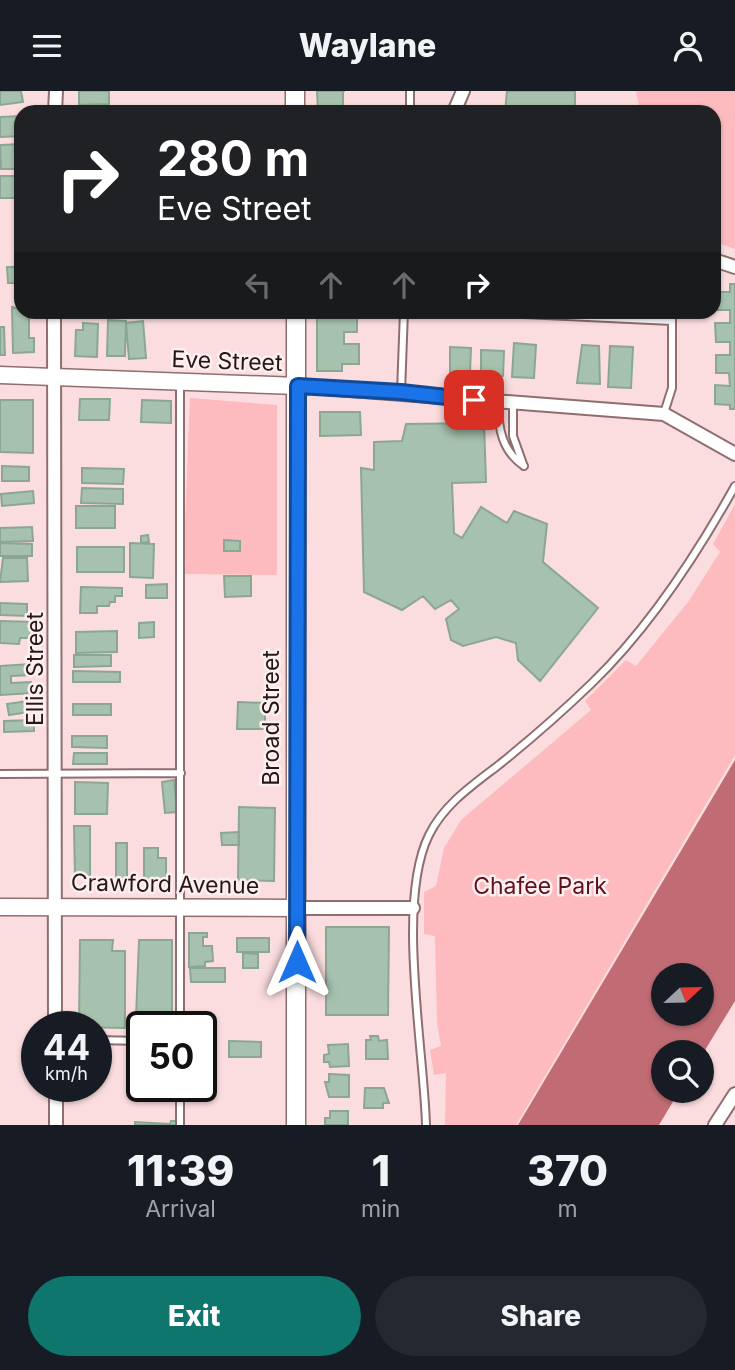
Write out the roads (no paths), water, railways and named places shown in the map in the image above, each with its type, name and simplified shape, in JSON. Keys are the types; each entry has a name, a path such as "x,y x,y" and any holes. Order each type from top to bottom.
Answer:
{"main road":[{"name":"Broad Street","path":"296,319 296,1125"}],"street":[{"name":"Ellis Street","path":"54,319 55,1011"},
{"name":"Eve Street","path":"0,375 53,375 401,392 498,403 664,414 735,454"},
{"name":"Crawford Avenue","path":"0,907 55,905 413,908"},
{"path":"715,1125 735,1094"},
{"path":"56,1102 56,1125"}],"lane":[{"path":"401,392 404,319"},
{"path":"629,319 671,321 672,388 664,414"},
{"path":"180,382 180,1011"},
{"path":"498,403 498,420 505,447 524,466 513,436 513,404"},
{"path":"426,1125 413,908 429,835 445,811 470,786 593,683 665,598 704,542 735,486"},
{"path":"0,774 181,773"},
{"path":"180,1102 180,1125"}],"park label":[{"name":"Chafee Park","path":"540,886"}]}
